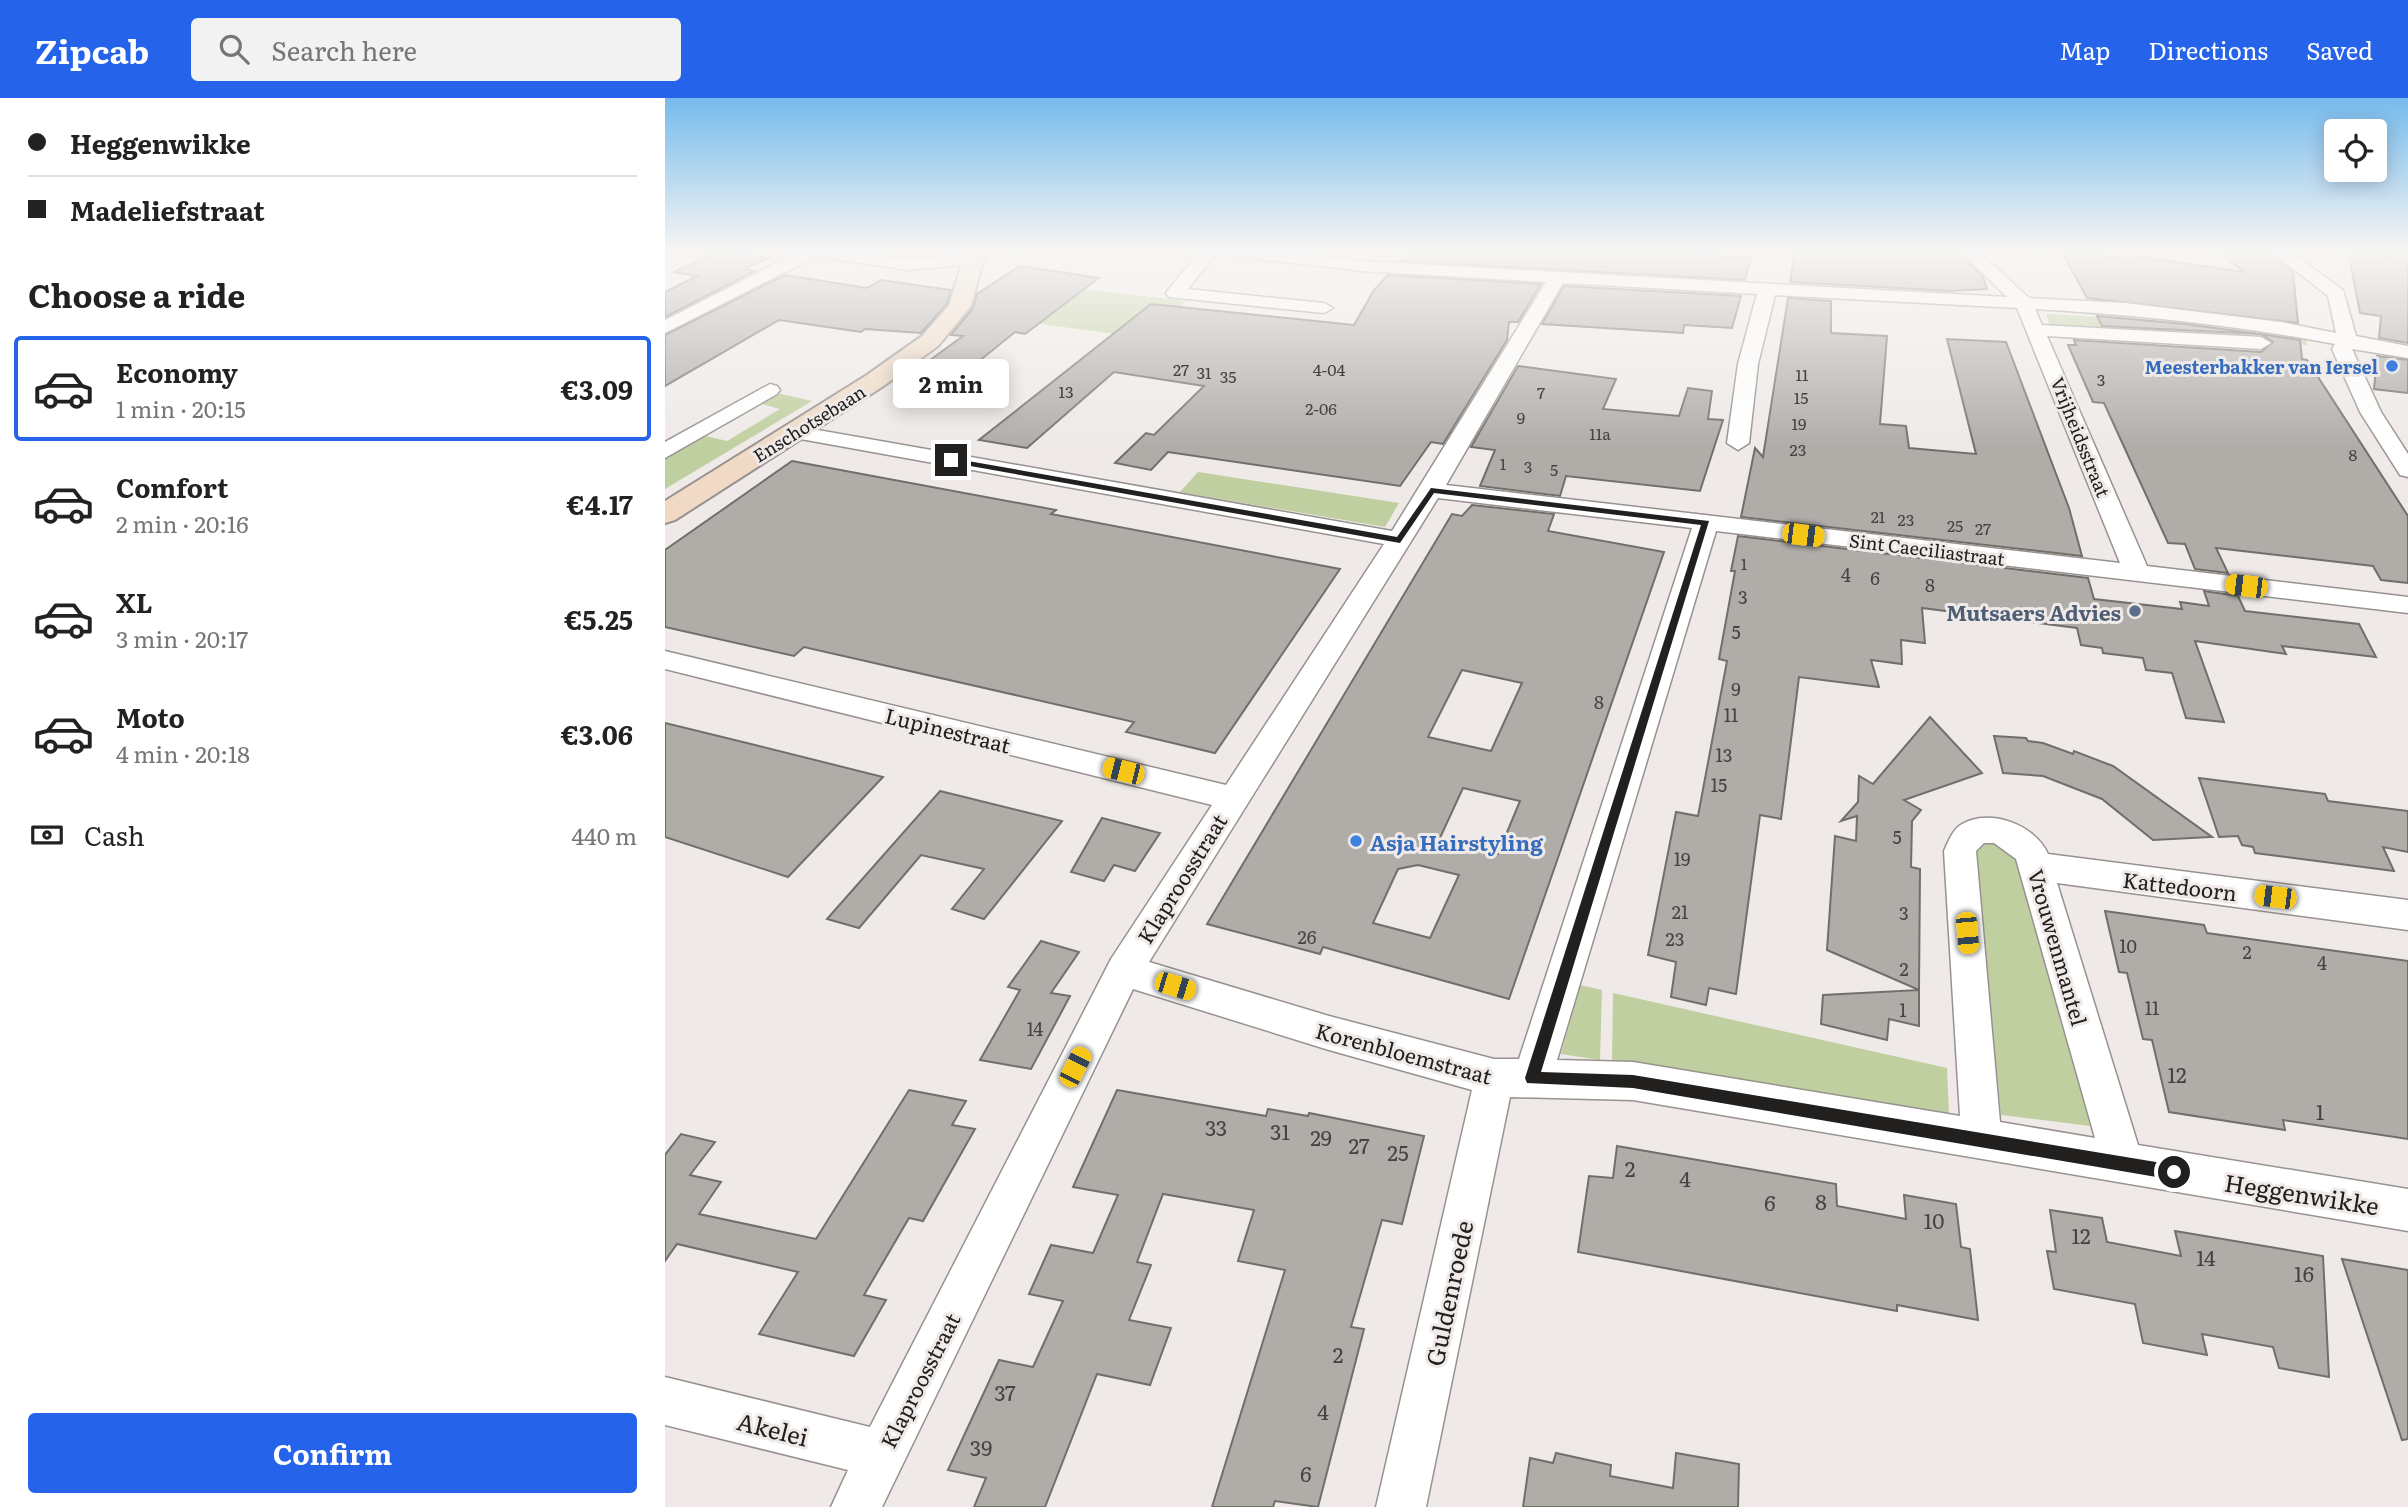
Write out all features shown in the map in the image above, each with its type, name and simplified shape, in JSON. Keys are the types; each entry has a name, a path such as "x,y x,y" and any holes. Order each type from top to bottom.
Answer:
{"street":[{"path":"665,327 687,316"},
{"name":"Enschotsebaan","path":"665,514 876,380 942,330 953,316"},
{"name":"Klaproosstraat","path":"856,1507 1123,970 1231,798 1400,540 1535,316"},
{"path":"1738,443 1748,363 1760,316"},
{"name":"Vrijheidsstraat","path":"2030,316 2137,573"},
{"path":"2199,316 2344,344 2408,352"},
{"path":"2340,316 2344,344 2363,401 2384,438 2408,470"},
{"path":"2037,330 2344,344"},
{"path":"665,451 770,390"},
{"path":"795,432 1400,540"},
{"name":"Sint Caeciliastraat","path":"1431,490 2408,605"},
{"path":"1513,1078 1706,523"},
{"name":"Sint Caeciliastraat","path":"2381,601 2408,615"},
{"name":"Lupinestraat","path":"665,660 1231,798"},
{"name":"Vrouwenmantel","path":"1980,1140 1978,1070 1960,851 1964,839 1971,834 1977,830 1992,829 2022,843 2031,852 2123,1164"},
{"name":"Kattedoorn","path":"2035,866 2408,915"},
{"name":"Korenbloemstraat","path":"1123,970 1329,1033 1513,1078"},
{"name":"Heggenwikke","path":"1513,1078 1633,1081 2408,1210"},
{"name":"Guldenroede","path":"1401,1507 1513,1078"},
{"name":"Akelei","path":"665,1401 882,1454"}],"green space":[{"path":"991,316 1170,316 1146,338 988,317"},
{"path":"2047,316 2132,319 2281,338 2284,335 2306,339 2307,345 2051,329"},
{"path":"777,393 812,401 665,489 665,457 702,435 727,441 780,409 758,403"},
{"path":"1198,472 1399,503 1385,527 1180,492"},
{"path":"1993,839 2018,858 2090,1126 2001,1115 1975,855 1981,843"},
{"path":"1580,985 1602,990 1600,1060 1561,1054"},
{"path":"1613,993 1947,1068 1949,1115 1612,1061"}],"building":[{"path":"703,316 936,316 921,333 865,329 861,332 779,320 665,386 665,335"},
{"path":"967,316 1049,316 1025,334 1015,332 973,366 930,360 963,336 951,335"},
{"path":"1136,316 1265,316 1354,325 1359,316 1522,316 1518,322 1509,322 1507,340 1443,444 1431,442 1400,486 1168,452 1151,470 1115,463 1146,433 1154,435 1204,386 1114,372 1027,448 979,440"},
{"path":"1547,316 1735,316 1732,328 1684,325 1683,333 1542,324"},
{"path":"1785,316 1831,316 1831,333 1887,336 1880,424 1906,426 1909,448 1976,454 1947,339 2006,342 2069,508 2082,556 1741,517 1755,448 1763,457"},
{"path":"2097,316 2185,324 2259,334 2102,326"},
{"path":"2237,316 2297,316 2298,323"},
{"path":"2381,316 2408,316 2408,343 2379,338"},
{"path":"2261,334 2300,340 2302,359 2307,360 2408,516 2408,583 2381,580 2373,566 2216,548 2228,573 2195,569 2185,544 2168,543 2104,403 2093,402 2068,345 2076,345 2074,340 2261,352 2273,342"},
{"path":"2377,356 2408,360 2408,393 2374,389"},
{"path":"1518,366 1616,379 1603,409 1679,416 1688,388 1712,391 1708,419 1723,420 1700,491 1566,476 1560,496 1480,486 1495,450 1471,447"},
{"path":"792,461 1056,510 1051,514 1340,569 1215,753 1126,732 1134,722 804,647 794,656 665,627 665,550"},
{"path":"1472,505 1554,514 1548,531 1664,552 1509,999 1323,947 1320,954 1207,924 1452,514 1462,516","holes":["1462,670 1522,683 1491,751 1428,737","1463,788 1520,801 1498,854 1439,840","1418,865 1459,875 1430,938 1373,923 1398,869"]},
{"path":"1738,536 2088,578 2094,599 2182,609 2180,602 2209,606 2204,591 2238,596 2245,611 2359,624 2376,657 2282,646 2286,654 2195,641 2224,722 2186,718 2172,673 2146,670 2143,658 2103,653 2102,648 2081,645 2077,628 1922,608 1925,643 1901,640 1902,664 1871,660 1879,687 1799,677 1781,819 1760,815 1736,994 1709,988 1706,1005 1671,997 1676,962 1648,955 1676,812 1698,816 1727,661 1719,659 1735,571 1731,571"},
{"path":"1930,717 1982,773 1904,800 1921,810 1912,821 1911,867 1920,869 1919,990 1827,950 1835,836 1856,841 1857,816 1841,821 1858,802 1859,776 1873,784"},
{"path":"665,723 883,777 788,877 665,837"},
{"path":"1994,736 2026,738 2028,741 2043,743 2073,754 2074,751 2113,766 2212,837 2153,840 2102,799 2043,776 2003,773"},
{"path":"2199,778 2325,794 2328,801 2408,811 2408,852 2383,847 2394,871 2255,853 2253,847 2242,845 2238,836 2219,837"},
{"path":"940,791 1062,821 984,919 952,909 984,869 921,855 859,928 827,919"},
{"path":"1102,818 1160,833 1135,871 1114,865 1104,881 1071,872"},
{"path":"2105,911 2204,925 2207,933 2408,961 2408,1139 2283,1120 2285,1130 2169,1112 2152,1040 2143,1039 2127,973 2119,972"},
{"path":"1041,941 1079,952 1051,993 1070,996 1031,1069 980,1060 1020,990 1008,987"},
{"path":"1919,990 1919,1026 1889,1019 1887,1040 1821,1024 1823,995"},
{"path":"909,1090 966,1101 952,1125 975,1129 923,1221 909,1218 864,1295 886,1300 854,1356 759,1334 798,1272 677,1244 665,1261 665,1155 681,1134 715,1142 690,1175 721,1182 699,1214 816,1239"},
{"path":"1117,1090 1266,1116 1268,1109 1308,1116 1309,1113 1424,1136 1402,1224 1382,1220 1351,1327 1364,1329 1318,1507 1275,1501 1273,1507 1212,1507 1285,1270 1238,1261 1254,1210 1163,1194 1137,1262 1151,1265 1129,1320 1171,1328 1150,1385 1097,1374 1045,1507 974,1507 986,1478 948,1470 999,1360 1033,1367 1063,1301 1029,1294 1051,1245 1093,1253 1118,1195 1073,1187"},
{"path":"1617,1146 1836,1184 1837,1206 1906,1219 1904,1195 1956,1204 1961,1247 1970,1249 1978,1320 1897,1305 1897,1311 1578,1252 1589,1176 1613,1178"},
{"path":"2050,1210 2102,1218 2107,1242 2181,1256 2175,1231 2323,1256 2329,1377 2279,1368 2273,1347 2202,1334 2207,1355 2143,1343 2135,1304 2054,1289 2047,1251 2056,1252"},
{"path":"2342,1259 2408,1270 2408,1439 2402,1440"},
{"path":"1556,1453 1611,1465 1610,1476 1673,1488 1676,1453 1739,1464 1738,1507 1523,1507 1530,1458 1553,1463"}],"place":[{"name":"Meesterbakker van Iersel","path":"2392,366"},
{"name":"Mutsaers Advies","path":"2135,611"},
{"name":"Asja Hairstyling","path":"1356,841"}],"route":[{"path":"951,460 1400,540 1431,490 1706,523 1532,1078 1633,1081 2174,1172"}]}
